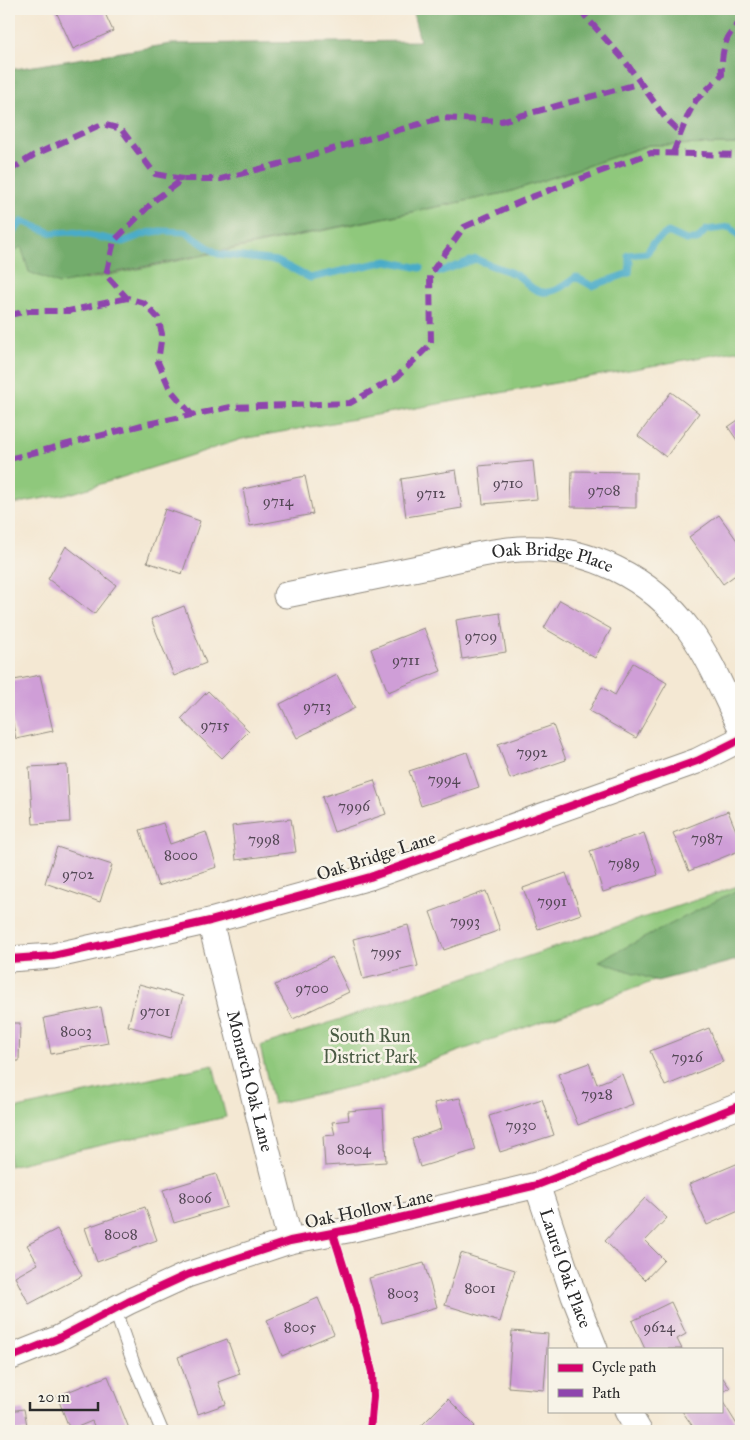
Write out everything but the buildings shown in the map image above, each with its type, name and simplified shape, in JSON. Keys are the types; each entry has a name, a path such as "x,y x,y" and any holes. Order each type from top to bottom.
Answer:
{"street":[{"name":"Oak Bridge Place","path":"286,595 498,551 539,550 575,553 601,561 629,575 648,588 676,614 703,652 741,728"},
{"name":"Oak Bridge Lane","path":"9,959 53,956 210,921 370,877 697,760 741,739"},
{"name":"Monarch Oak Lane","path":"210,921 290,1241"},
{"name":"Oak Hollow Lane","path":"9,1358 59,1338 187,1275 290,1241 353,1230 537,1185 741,1105"},
{"name":"Laurel Oak Place","path":"537,1185 574,1296 595,1348"},
{"path":"629,1412 639,1431"}],"lane":[{"path":"115,1310 162,1431"}],"green space":[{"path":"412,9 741,9 741,144 649,145 509,192 59,284 29,272 21,246 9,257 9,70 171,44 420,41"},
{"path":"741,144 741,350 242,439 76,492 9,505 9,257 21,246 85,280 509,192 649,145"},
{"name":"South Run District Park","path":"741,885 741,950 376,1081 273,1104 260,1046"},
{"path":"741,888 741,959 657,981 599,961"},
{"path":"213,1065 226,1117 9,1166 9,1110"}],"waterway":[{"path":"9,256 11,254 11,236 22,221 52,233 73,232 123,242 147,233 160,231 185,232 218,254 277,261 310,278 387,261 420,268"},
{"path":"439,272 476,259 515,274 534,289 551,292 576,277 592,286 629,273 630,263 628,255 647,253 653,243 668,232 686,240 697,240 706,230 730,227 741,239"}],"marked path":[{"path":"579,9 625,61 666,119 681,134"},
{"path":"673,153 696,100 722,75 723,52 727,39 741,22"},
{"path":"192,415 170,389 158,362 162,334 158,318 144,303 127,298 106,275 114,241 156,199 183,179 221,179 440,118 501,121 641,83"},
{"path":"9,171 34,155 102,124 121,129 155,174 183,179"},
{"path":"9,459 142,425 231,407 350,403 397,377 431,344 430,274 464,227 531,197 651,153 741,155"},
{"path":"9,315 29,311 69,311 127,298"}],"cycle path":[{"path":"9,959 53,956 210,921 370,877 697,761 741,739"},
{"path":"9,1358 59,1338 128,1302 187,1275 290,1241 353,1229 537,1185 741,1105"},
{"path":"333,1233 356,1307 372,1372 373,1396 370,1431"}]}
